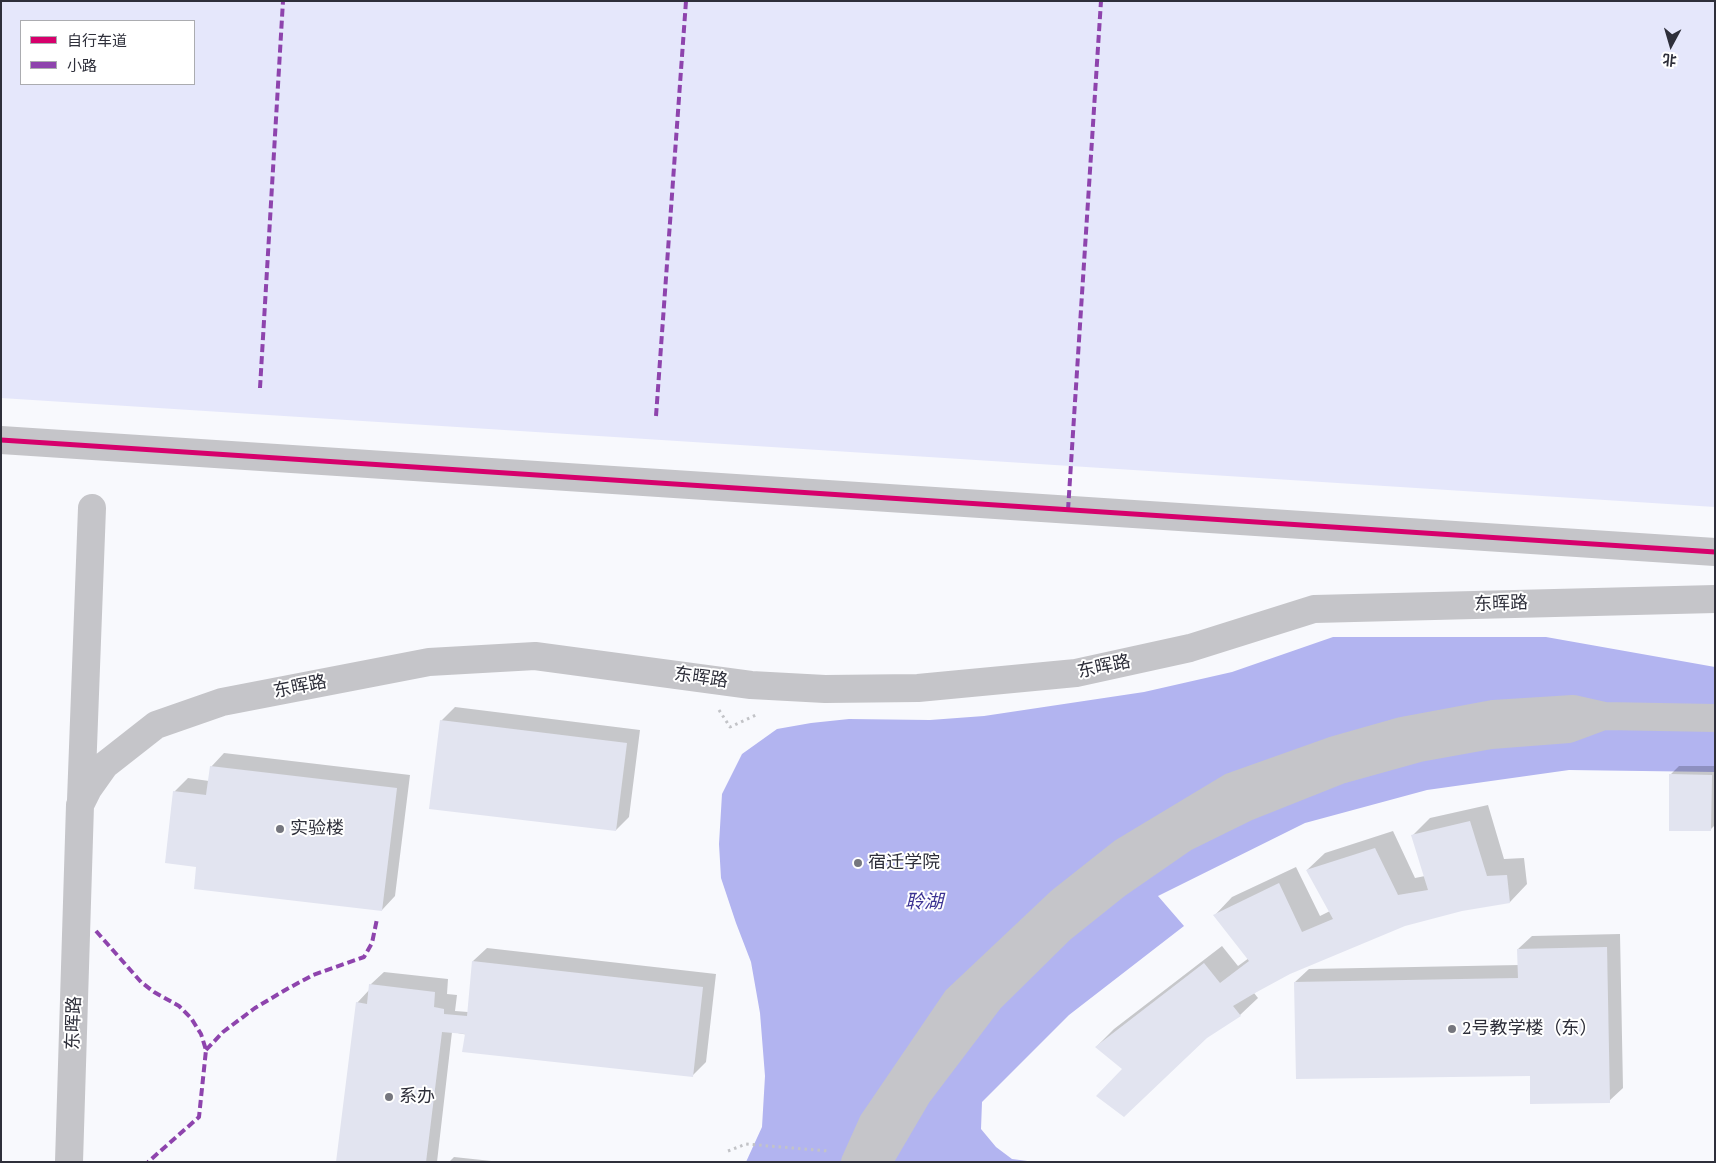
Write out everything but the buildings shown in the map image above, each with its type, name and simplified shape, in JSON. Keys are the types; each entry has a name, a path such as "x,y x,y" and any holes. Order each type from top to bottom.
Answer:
{"street":[{"path":"1,440 1715,552"},
{"path":"81,804 92,508"},
{"name":"东晖路","path":"69,1162 81,804 88,789 105,765 156,725 222,702 428,662 535,656 751,685 825,689 918,688 1076,673 1190,648 1314,609 1715,599"},
{"path":"864,1159 873,1122 956,1000 1061,901 1123,852 1230,788 1336,750 1402,731 1493,714 1573,709 1604,716 1715,718"}],"path":[{"path":"715,705 730,727"},
{"path":"728,1151 746,1144 864,1159"}],"shaded area":[{"path":"1,1 1715,1 1715,507 1,398"}],"water":[{"name":"聆湖","path":"1333,637 1546,637 1715,667 1715,772 1569,770 1427,790 1305,823 1158,896 1184,926 1069,1015 982,1102 981,1129 996,1147 1012,1159 1035,1162 746,1162 762,1127 765,1076 760,1013 751,962 721,878 719,844 722,794 742,754 777,729 849,719 930,720 984,716 1144,692 1232,672"}],"marked path":[{"path":"260,388 283,1"},
{"path":"656,416 686,1"},
{"path":"1068,510 1101,1"},
{"path":"206,1050 223,1032 255,1008 287,989 313,975 364,957 372,943 377,919"},
{"path":"96,931 141,982 154,992 179,1006 191,1018 201,1034 206,1050 199,1117 148,1162"}],"cycle path":[{"path":"1,440 1715,552"}],"place":[{"name":"实验楼","path":"280,829"},
{"name":"宿迁学院","path":"858,863"},
{"name":"2号教学楼（东）","path":"1452,1029"},
{"name":"系办","path":"389,1097"}]}
